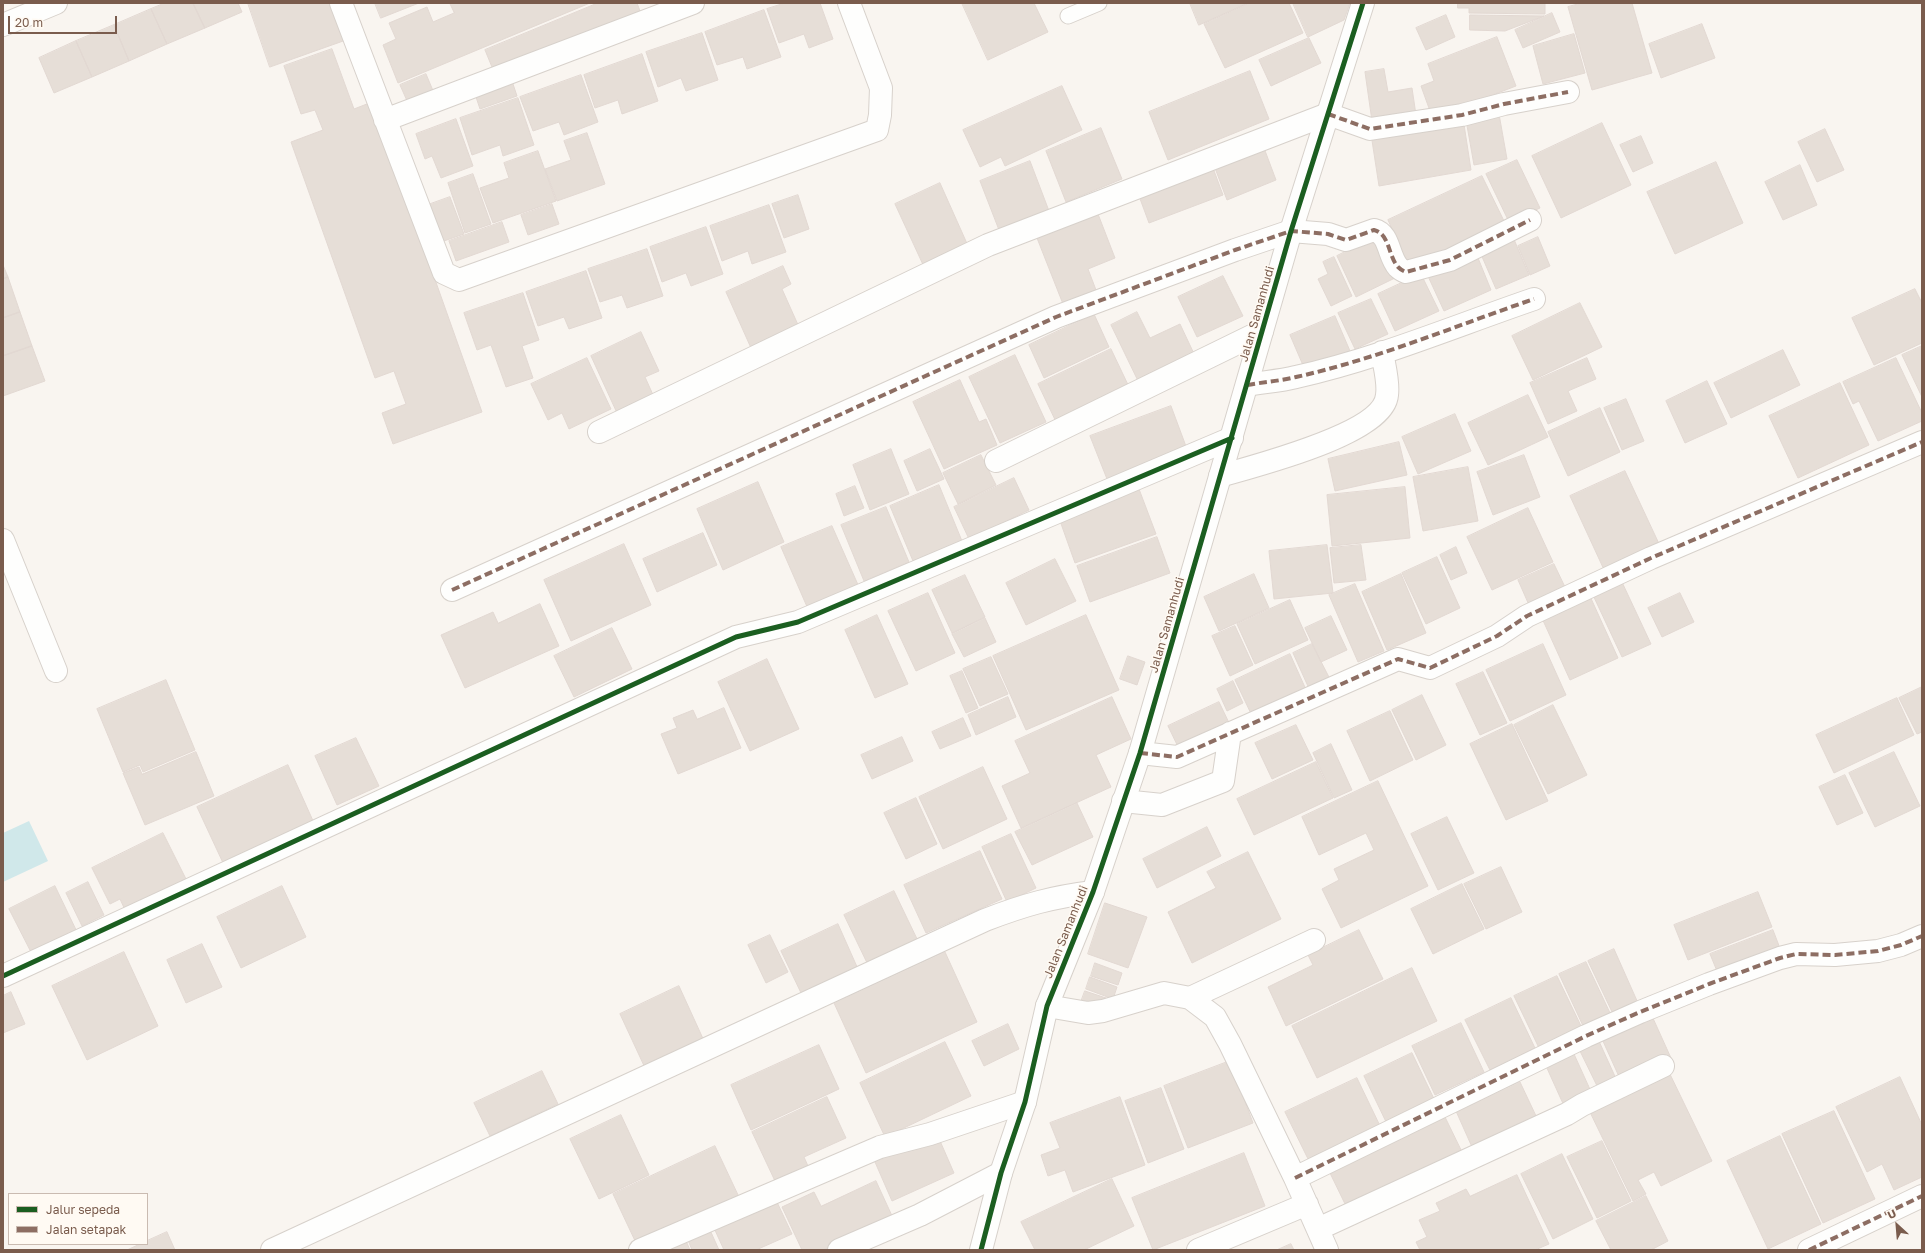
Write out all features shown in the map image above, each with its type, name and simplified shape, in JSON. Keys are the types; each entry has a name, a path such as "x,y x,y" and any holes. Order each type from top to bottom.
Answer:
{"street":[{"path":"3,26 56,3"},
{"path":"341,3 444,273 459,280 877,130 880,115 881,88 849,3"},
{"path":"385,120 693,3"},
{"name":"Jalan Samanhudi","path":"981,1250 1001,1173 1026,1102 1047,1006 1093,892 1140,753 1220,476 1248,385 1291,231 1363,3"},
{"path":"599,432 988,246 1328,114 1370,129 1462,115 1568,92"},
{"path":"452,590 1056,317 1235,250 1291,231 1328,234 1346,240 1374,230 1378,231 1383,236 1397,266 1406,272 1450,260 1530,220"},
{"path":"1248,385 1295,377 1382,352 1534,299"},
{"path":"996,461 1262,331"},
{"path":"1220,476 1294,454 1337,438 1364,424 1380,412 1388,395 1382,352"},
{"path":"3,976 736,637 798,622 1232,438"},
{"path":"1140,753 1177,758 1398,659 1430,668 1497,636 1527,616 1651,558 1922,442"},
{"path":"3,540 56,671"},
{"path":"1123,801 1162,805 1223,781 1230,733"},
{"path":"272,1250 985,920 1020,906 1060,896 1093,892"},
{"path":"1295,1178 1586,1036 1709,984 1780,958 1796,954 1835,955 1878,952 1901,945 1922,936"},
{"path":"1190,998 1314,940"},
{"path":"1047,1006 1088,1013 1103,1011 1164,993 1190,998 1215,1017 1230,1044 1295,1178 1327,1250"},
{"path":"1318,1229 1567,1114 1582,1105 1663,1066"},
{"path":"640,1250 880,1147 930,1134 1026,1102"},
{"path":"839,1250 920,1215 1001,1173"},
{"path":"1809,1250 1922,1196"},
{"path":"1198,1250 1307,1204"}],"lane":[{"path":"1068,16 1099,3"}],"water":[{"path":"29,821 48,861 3,882 3,833"}],"building":[{"path":"165,3 193,3 205,28 167,44 151,9"},
{"path":"193,3 238,3 242,12 205,28"},
{"path":"248,3 333,3 346,40 270,67"},
{"path":"375,3 419,3 381,18"},
{"path":"450,3 590,3 398,83 383,45 396,39 389,23 427,7 433,22 454,13"},
{"path":"598,3 637,3 640,11 494,72 485,50"},
{"path":"785,3 820,3 833,39 809,48 804,34 779,43 767,9"},
{"path":"962,3 1034,3 1048,32 988,60"},
{"path":"1190,3 1248,3 1199,25"},
{"path":"1250,3 1289,3 1303,33 1225,68 1204,24"},
{"path":"1293,3 1350,3 1344,20 1308,37"},
{"path":"1458,3 1545,3 1545,14 1469,13 1469,8 1458,8"},
{"path":"1582,3 1632,3 1652,73 1592,90 1568,7"},
{"path":"151,9 167,44 129,61 114,25"},
{"path":"764,10 781,57 747,69 743,57 717,65 705,32"},
{"path":"1552,13 1560,32 1523,48 1515,30"},
{"path":"1446,15 1455,37 1426,50 1416,28"},
{"path":"1470,15 1544,16 1505,31 1470,30"},
{"path":"1702,24 1715,58 1661,78 1649,44"},
{"path":"114,25 129,61 92,77 76,41"},
{"path":"702,33 718,80 686,91 681,78 658,87 646,52"},
{"path":"1574,34 1585,73 1543,84 1533,46"},
{"path":"1497,37 1516,86 1443,114 1440,107 1430,111 1421,86 1434,81 1428,64"},
{"path":"1309,38 1321,63 1271,86 1259,60"},
{"path":"76,41 92,77 54,93 39,58"},
{"path":"332,49 354,109 372,102 482,412 393,444 382,413 406,404 394,371 375,378 291,142 323,130 315,110 301,114 284,66"},
{"path":"642,54 658,101 622,114 618,100 595,108 584,75"},
{"path":"1384,69 1388,92 1412,88 1416,115 1372,121 1365,72"},
{"path":"1250,71 1269,119 1168,160 1149,112"},
{"path":"426,74 434,93 408,103 400,85"},
{"path":"581,75 598,122 564,135 559,122 533,131 520,97"},
{"path":"512,81 517,96 480,109 475,94"},
{"path":"1062,86 1082,130 1005,166 1001,157 980,167 963,130"},
{"path":"518,98 534,145 503,156 500,145 472,155 460,118"},
{"path":"1499,114 1507,159 1474,165 1466,120"},
{"path":"1463,118 1471,170 1379,186 1371,134"},
{"path":"456,119 473,166 441,178 432,156 425,159 416,134"},
{"path":"1602,123 1631,185 1561,218 1532,156"},
{"path":"1101,128 1122,179 1066,202 1046,151"},
{"path":"1825,129 1844,170 1817,182 1798,142"},
{"path":"587,133 605,184 557,201 545,169 571,160 564,141"},
{"path":"1641,136 1653,163 1633,172 1620,145"},
{"path":"1264,148 1276,180 1227,200 1215,168"},
{"path":"538,151 556,201 493,223 480,188 509,178 504,163"},
{"path":"1517,160 1540,208 1509,222 1486,174"},
{"path":"1030,161 1049,211 999,230 980,181"},
{"path":"1716,162 1743,223 1675,254 1647,192"},
{"path":"1800,165 1817,205 1783,220 1765,182"},
{"path":"1213,168 1223,195 1149,223 1139,196"},
{"path":"473,174 491,224 465,233 448,183"},
{"path":"1482,176 1506,225 1410,269 1388,220"},
{"path":"940,183 969,248 925,269 895,204"},
{"path":"798,195 809,229 784,238 772,204"},
{"path":"450,197 464,234 438,243 425,206"},
{"path":"552,204 559,224 528,235 521,215"},
{"path":"769,205 786,252 752,264 748,251 722,261 710,226"},
{"path":"1098,214 1115,258 1088,269 1096,290 1063,304 1037,238"},
{"path":"502,222 509,242 456,261 449,241"},
{"path":"706,227 723,274 691,286 686,273 662,282 650,247"},
{"path":"1377,236 1397,277 1356,297 1337,256"},
{"path":"1513,237 1529,275 1496,289 1480,252"},
{"path":"1538,237 1550,266 1530,275 1518,246"},
{"path":"647,249 663,296 627,308 622,295 600,302 588,269"},
{"path":"1476,253 1491,290 1444,311 1427,274"},
{"path":"1334,257 1352,296 1331,306 1318,279 1328,274 1323,262"},
{"path":"3,265 8,277 3,279"},
{"path":"783,266 791,284 782,289 799,327 751,348 726,292"},
{"path":"586,271 602,318 569,329 564,317 538,326 526,292"},
{"path":"1421,274 1439,311 1395,331 1378,294"},
{"path":"1223,276 1243,316 1197,337 1178,297"},
{"path":"8,277 20,312 3,318 3,279"},
{"path":"1915,289 1922,303 1922,343 1874,365 1852,318"},
{"path":"523,293 539,340 522,346 533,378 506,387 491,345 477,350 464,313"},
{"path":"1371,299 1388,334 1355,349 1338,313"},
{"path":"1580,303 1602,347 1533,380 1512,336"},
{"path":"20,312 32,346 3,356 3,318"},
{"path":"1137,312 1150,338 1180,324 1196,358 1140,385 1111,325"},
{"path":"1094,314 1109,347 1044,378 1029,345"},
{"path":"1335,316 1350,351 1305,370 1290,335"},
{"path":"641,332 659,371 645,377 654,397 617,413 591,356"},
{"path":"32,346 45,381 3,396 3,356"},
{"path":"1922,346 1922,397 1902,355"},
{"path":"1111,349 1131,391 1058,426 1038,384"},
{"path":"1783,350 1800,385 1731,418 1714,383"},
{"path":"1015,355 1046,422 1000,443 969,377"},
{"path":"587,358 611,409 569,429 562,413 548,420 531,384"},
{"path":"1587,358 1596,379 1568,391 1577,411 1548,424 1530,383"},
{"path":"1896,358 1922,413 1922,421 1878,441 1859,401 1853,404 1843,382"},
{"path":"960,380 979,422 986,419 997,445 944,469 913,402"},
{"path":"1707,381 1727,424 1685,443 1666,401"},
{"path":"1840,383 1869,445 1798,478 1769,416"},
{"path":"1528,395 1548,437 1488,465 1468,423"},
{"path":"1626,399 1644,441 1622,450 1604,408"},
{"path":"1171,406 1187,449 1107,479 1090,436"},
{"path":"1600,408 1620,452 1568,476 1548,432"},
{"path":"1455,414 1471,451 1418,474 1402,437"},
{"path":"1399,442 1407,475 1335,491 1328,459"},
{"path":"891,449 909,494 870,510 853,465"},
{"path":"930,449 944,479 917,491 904,461"},
{"path":"981,455 996,485 958,504 943,473"},
{"path":"1524,455 1540,497 1493,515 1477,472"},
{"path":"1468,467 1478,521 1423,531 1413,477"},
{"path":"1625,471 1661,548 1606,574 1570,496"},
{"path":"1014,478 1029,510 969,539 954,507"},
{"path":"758,482 784,542 723,570 697,509"},
{"path":"939,485 962,541 913,561 890,506"},
{"path":"855,486 864,508 844,516 836,494"},
{"path":"1405,487 1410,538 1332,546 1327,495"},
{"path":"1139,489 1156,534 1075,563 1059,518"},
{"path":"886,507 909,562 864,581 841,525"},
{"path":"1528,508 1553,562 1492,590 1467,537"},
{"path":"832,526 859,587 808,609 781,547"},
{"path":"703,533 717,565 657,592 643,559"},
{"path":"1157,537 1170,573 1090,602 1077,566"},
{"path":"624,544 651,605 571,641 544,580"},
{"path":"1327,545 1333,593 1274,599 1269,551"},
{"path":"1361,545 1366,580 1334,583 1330,548"},
{"path":"1456,547 1467,573 1451,580 1440,555"},
{"path":"1437,557 1460,608 1426,624 1402,573"},
{"path":"1055,559 1076,601 1026,625 1006,583"},
{"path":"1554,564 1565,587 1529,605 1518,580"},
{"path":"1254,574 1269,608 1219,631 1204,597"},
{"path":"1401,574 1426,633 1387,650 1362,592"},
{"path":"965,575 985,617 952,633 932,590"},
{"path":"1621,580 1651,644 1622,657 1592,593"},
{"path":"1355,584 1384,651 1358,662 1329,595"},
{"path":"928,593 955,653 916,671 888,611"},
{"path":"1680,593 1694,622 1662,637 1648,608"},
{"path":"1589,594 1618,658 1570,680 1541,616"},
{"path":"1290,600 1308,640 1255,664 1237,624"},
{"path":"540,604 559,646 465,688 441,635 493,612 498,623"},
{"path":"877,615 908,684 875,698 845,630"},
{"path":"1086,615 1119,690 1026,730 993,656"},
{"path":"1331,616 1347,650 1321,662 1305,628"},
{"path":"985,618 996,642 964,657 952,634"},
{"path":"1235,626 1253,665 1230,676 1212,636"},
{"path":"612,628 632,669 574,697 554,656"},
{"path":"1312,644 1332,683 1311,693 1293,653"},
{"path":"1543,644 1566,695 1510,721 1486,670"},
{"path":"1290,654 1308,694 1254,720 1235,680"},
{"path":"1128,656 1145,662 1137,685 1120,679"},
{"path":"991,657 1008,694 980,706 963,669"},
{"path":"767,659 799,729 750,751 718,682"},
{"path":"962,671 978,708 966,713 950,676"},
{"path":"1483,672 1507,723 1480,735 1456,684"},
{"path":"166,680 195,750 143,772 140,765 123,772 97,709"},
{"path":"1233,681 1243,703 1227,711 1217,689"},
{"path":"1922,687 1922,732 1917,734 1899,698"},
{"path":"1422,695 1446,745 1416,760 1392,710"},
{"path":"1008,697 1016,717 976,735 968,715"},
{"path":"1112,697 1131,739 1096,755 1111,787 1021,828 1002,786 1030,773 1015,741"},
{"path":"1897,698 1914,735 1834,773 1816,735"},
{"path":"1219,702 1232,729 1181,753 1168,726"},
{"path":"1553,705 1587,775 1548,794 1514,725"},
{"path":"724,708 741,748 678,774 661,734 677,728 673,718 693,710 697,719"},
{"path":"1390,711 1413,760 1370,781 1347,731"},
{"path":"963,718 971,736 940,749 932,732"},
{"path":"1512,724 1548,801 1506,820 1470,744"},
{"path":"1296,725 1313,760 1272,779 1255,743"},
{"path":"902,737 913,761 872,779 861,755"},
{"path":"356,738 379,786 337,805 315,756"},
{"path":"1331,744 1352,790 1334,798 1313,753"},
{"path":"196,752 214,796 145,825 123,773 139,767 142,774"},
{"path":"1894,752 1920,806 1875,827 1849,773"},
{"path":"1316,762 1333,798 1254,835 1237,799"},
{"path":"288,765 314,823 224,865 197,807"},
{"path":"983,767 1007,819 943,849 919,797"},
{"path":"1845,775 1863,813 1837,825 1819,787"},
{"path":"1378,781 1428,886 1341,928 1322,889 1339,880 1334,869 1374,850 1366,833 1319,855 1302,817"},
{"path":"916,798 937,844 906,859 884,813"},
{"path":"1077,803 1093,837 1032,865 1015,832"},
{"path":"1447,817 1474,873 1438,890 1411,834"},
{"path":"1207,827 1221,856 1157,888 1143,859"},
{"path":"163,833 188,883 126,912 120,899 110,904 92,868"},
{"path":"1011,834 1036,888 1007,902 982,847"},
{"path":"980,851 1002,899 926,933 904,885"},
{"path":"1248,852 1281,919 1192,963 1168,912 1216,888 1207,872"},
{"path":"1501,867 1522,912 1486,929 1464,884"},
{"path":"88,882 104,915 82,926 66,893"},
{"path":"1462,884 1484,929 1433,954 1411,909"},
{"path":"55,886 79,936 34,958 9,909"},
{"path":"282,886 306,937 241,968 217,917"},
{"path":"894,891 919,943 869,967 844,915"},
{"path":"1758,892 1772,927 1688,960 1674,925"},
{"path":"1105,903 1147,917 1128,968 1088,954"},
{"path":"838,924 858,969 802,995 781,951"},
{"path":"1359,930 1383,979 1286,1026 1268,987 1313,965 1308,955"},
{"path":"1773,930 1781,951 1719,976 1710,954"},
{"path":"770,935 788,972 766,983 748,945"},
{"path":"202,944 222,987 186,1003 167,960"},
{"path":"1614,949 1638,1003 1613,1014 1588,961"},
{"path":"124,952 158,1026 87,1060 52,986"},
{"path":"945,952 977,1022 866,1073 834,1003"},
{"path":"1586,962 1611,1015 1584,1028 1559,974"},
{"path":"1095,963 1122,973 1118,985 1091,976"},
{"path":"1412,968 1437,1021 1317,1078 1292,1026"},
{"path":"1557,976 1582,1028 1539,1048 1514,996"},
{"path":"1090,977 1117,987 1113,999 1086,989"},
{"path":"679,986 705,1043 646,1070 620,1014"},
{"path":"1085,991 1106,998 1102,1010 1081,1002"},
{"path":"11,992 25,1024 3,1033 3,996"},
{"path":"1511,998 1535,1048 1490,1070 1465,1020"},
{"path":"1652,1016 1671,1058 1621,1081 1602,1039"},
{"path":"1461,1023 1484,1072 1435,1095 1412,1046"},
{"path":"1008,1024 1019,1049 984,1066 972,1041"},
{"path":"1598,1039 1618,1083 1600,1092 1579,1049"},
{"path":"945,1042 971,1096 885,1137 860,1083"},
{"path":"819,1045 839,1089 751,1130 731,1085"},
{"path":"1412,1053 1436,1103 1388,1126 1364,1076"},
{"path":"1574,1054 1593,1096 1565,1108 1546,1066"},
{"path":"1230,1061 1253,1123 1188,1148 1164,1086"},
{"path":"1667,1068 1712,1161 1661,1186 1654,1172 1638,1180 1646,1194 1633,1201 1587,1106"},
{"path":"542,1071 558,1104 490,1136 474,1103"},
{"path":"1900,1077 1922,1125 1922,1177 1894,1190 1882,1164 1867,1172 1836,1107"},
{"path":"1357,1078 1382,1130 1310,1163 1285,1112"},
{"path":"1520,1082 1537,1118 1472,1147 1456,1111"},
{"path":"1161,1088 1184,1149 1148,1163 1125,1101"},
{"path":"827,1097 846,1138 804,1157 808,1166 775,1181 752,1132"},
{"path":"1120,1097 1145,1165 1073,1192 1065,1170 1048,1176 1041,1155 1060,1148 1050,1123"},
{"path":"1834,1111 1875,1199 1823,1223 1782,1134"},
{"path":"621,1115 649,1175 599,1199 570,1139"},
{"path":"1445,1117 1463,1154 1347,1208 1329,1171"},
{"path":"937,1134 954,1173 892,1201 875,1162"},
{"path":"1780,1136 1821,1224 1768,1249 1727,1161"},
{"path":"1602,1141 1631,1201 1597,1218 1567,1157"},
{"path":"715,1146 739,1197 637,1245 613,1194"},
{"path":"1244,1153 1265,1206 1153,1250 1132,1198"},
{"path":"1562,1154 1593,1219 1553,1239 1521,1174"},
{"path":"1517,1175 1549,1244 1535,1250 1420,1250 1416,1242 1427,1237 1419,1220 1440,1211 1436,1203 1466,1189 1470,1196"},
{"path":"1112,1179 1134,1226 1084,1250 1035,1250 1021,1222"},
{"path":"876,1181 893,1218 823,1250 802,1250 782,1207 814,1192 821,1206"},
{"path":"1646,1196 1668,1241 1651,1250 1611,1250 1596,1221"},
{"path":"776,1200 792,1234 756,1250 724,1250 714,1228"},
{"path":"710,1230 719,1250 692,1250 688,1240"},
{"path":"167,1232 175,1250 127,1250 138,1245 148,1245 148,1241"},
{"path":"684,1236 690,1250 654,1250"},
{"path":"1291,1244 1294,1250 1277,1250"}],"marked path":[{"path":"1328,114 1370,129 1462,115 1504,104 1568,92"},
{"path":"452,590 1056,317 1235,250 1291,231 1328,234 1346,240 1374,230 1383,236 1395,262 1399,268 1406,272 1450,260 1530,220"},
{"path":"1247,385 1326,370 1386,352 1534,299"},
{"path":"1140,753 1177,757 1398,659 1430,668 1497,636 1527,616 1651,558 1922,442"},
{"path":"1295,1178 1586,1036 1709,984 1780,958 1796,954 1835,955 1878,951 1901,945 1922,936"},
{"path":"1809,1250 1922,1196"}],"cycle path":[{"path":"981,1250 1001,1173 1025,1102 1047,1006 1093,892 1140,753 1291,231 1363,3"},
{"path":"3,976 736,637 798,622 1232,438"}]}
